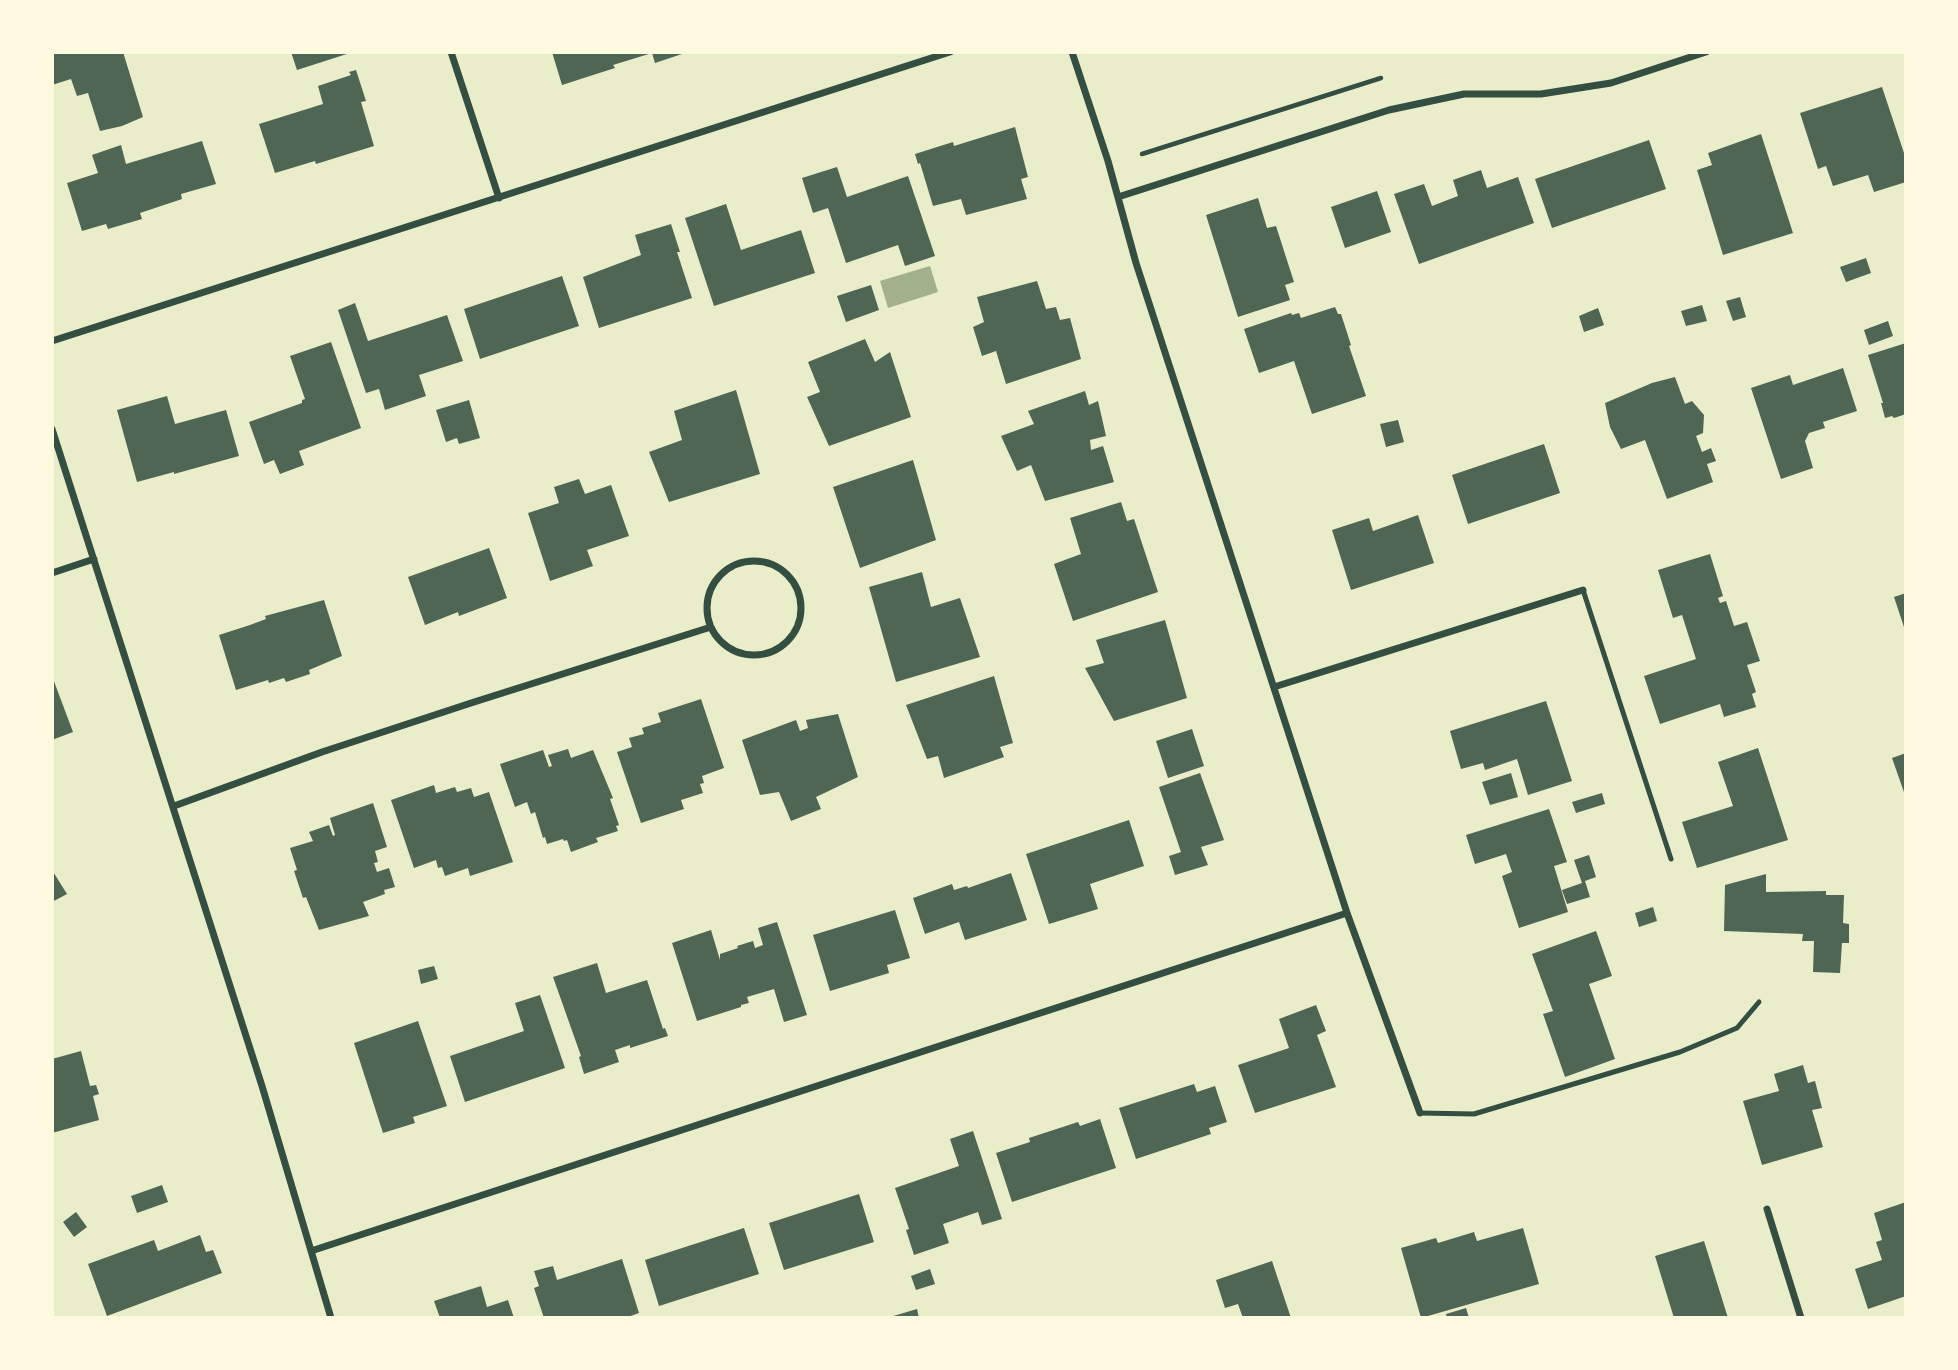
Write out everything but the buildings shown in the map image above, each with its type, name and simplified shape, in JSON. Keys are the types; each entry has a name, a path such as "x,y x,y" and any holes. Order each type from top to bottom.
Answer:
{"street":[{"path":"451,52 499,198"},
{"path":"52,341 950,52"},
{"path":"1072,52 1108,161 1136,264 1347,913 1420,1113"},
{"path":"1118,197 1389,110 1464,94 1541,93 1611,83 1706,52"},
{"path":"52,429 266,1099 331,1318"},
{"path":"52,573 94,559"},
{"path":"765,562 779,568 790,578 798,591 801,607 799,623 791,637 779,648 764,655 748,655 733,650 719,641 711,627 707,613 713,584 723,573 736,565 765,562"},
{"path":"1274,687 1583,590"},
{"path":"174,806 323,752 711,627"},
{"path":"311,1251 1347,913"},
{"path":"1767,1209 1801,1318"}],"lane":[{"path":"1583,590 1671,859"},
{"path":"1420,1113 1474,1114 1680,1052 1737,1028 1759,1002"}],"path":[{"path":"1142,154 1381,78"}],"shaded area":[{"path":"930,266 938,292 888,308 880,281"}]}
